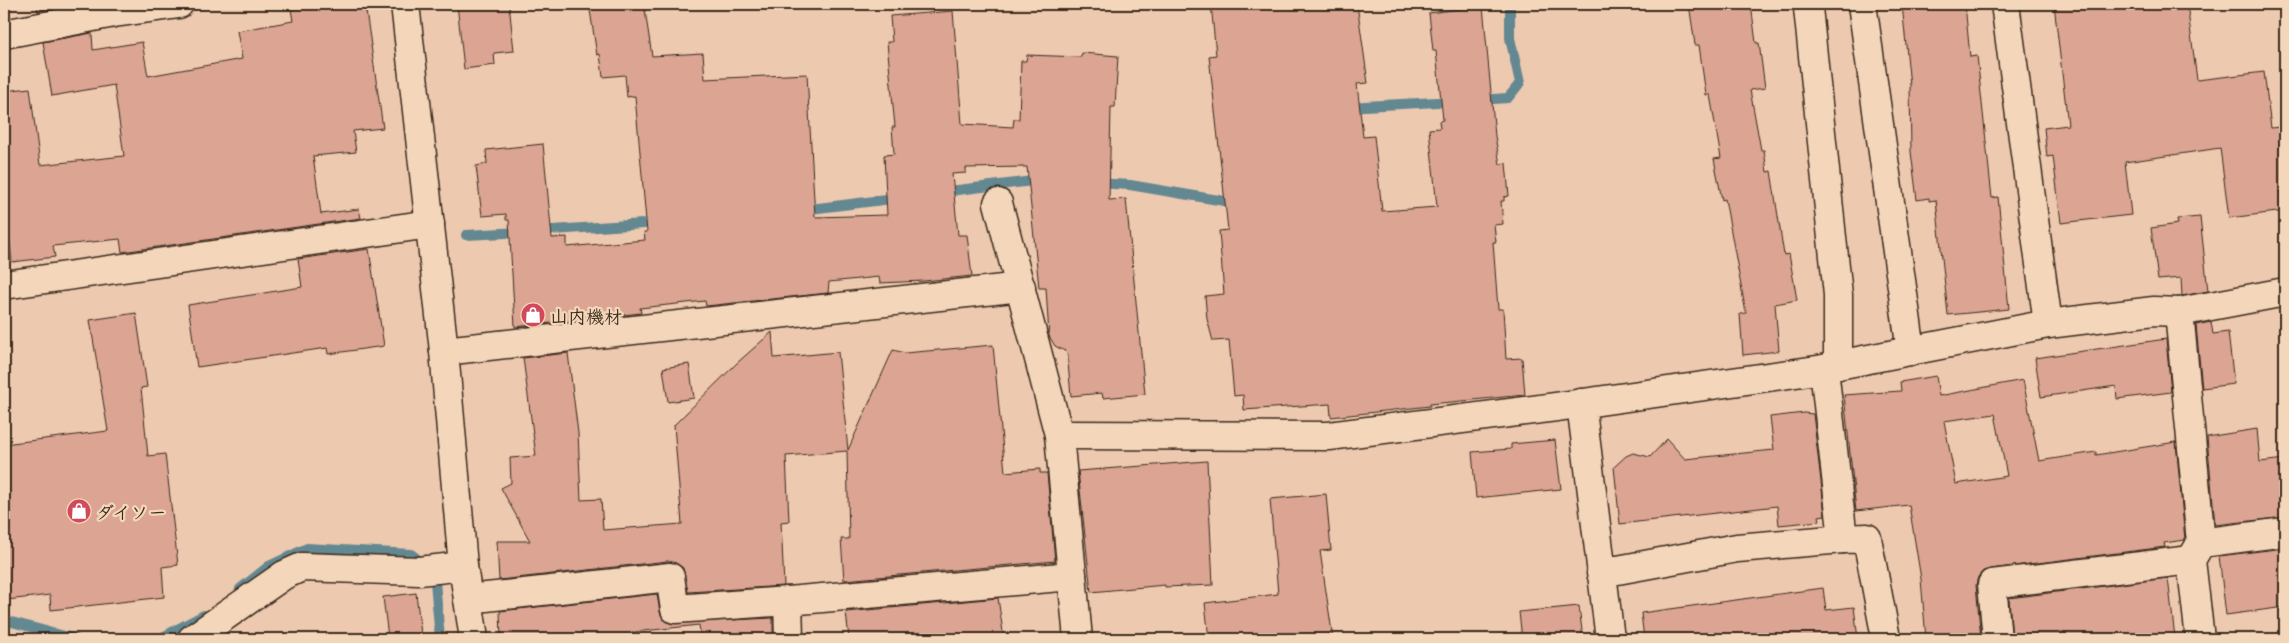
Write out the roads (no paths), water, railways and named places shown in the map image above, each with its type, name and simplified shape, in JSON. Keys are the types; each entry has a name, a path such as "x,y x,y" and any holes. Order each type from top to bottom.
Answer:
{"street":[{"path":"4,34 113,8 179,4"},
{"path":"406,4 444,352 463,566 474,639"},
{"path":"1862,4 1911,351"},
{"path":"2005,4 2048,324"},
{"path":"1808,8 1838,295 1831,367 1843,539"},
{"path":"998,203 1059,434 1078,639"},
{"path":"4,285 430,224"},
{"path":"444,352 1021,287"},
{"path":"1059,434 1329,436 1581,403 1831,367 2048,324 2154,312 2179,312 2285,292"},
{"path":"2179,312 2196,552 2200,639"},
{"path":"1581,403 1610,639"},
{"path":"1997,639 1992,584 2196,552 2285,532"},
{"path":"1601,573 1737,548 1867,538 1884,633"},
{"path":"192,639 284,575 302,567 419,571 463,566"},
{"path":"468,599 670,577 675,609 1072,576"},
{"path":"788,601 789,639"}],"waterway":[{"path":"1479,100 1508,98 1520,83 1510,38 1510,4"},
{"path":"1347,107 1455,101"},
{"path":"941,192 1041,180"},
{"path":"1097,183 1130,185 1236,203"},
{"path":"802,210 899,198"},
{"path":"538,231 658,223"},
{"path":"466,235 523,232"},
{"path":"240,589 269,566 307,548 411,554 421,562"},
{"path":"435,581 440,639"},
{"path":"159,639 204,615"},
{"path":"4,620 76,639"}],"place":[{"name":"山内機材","path":"533,315"},
{"name":"ダイソー","path":"79,511"}]}
